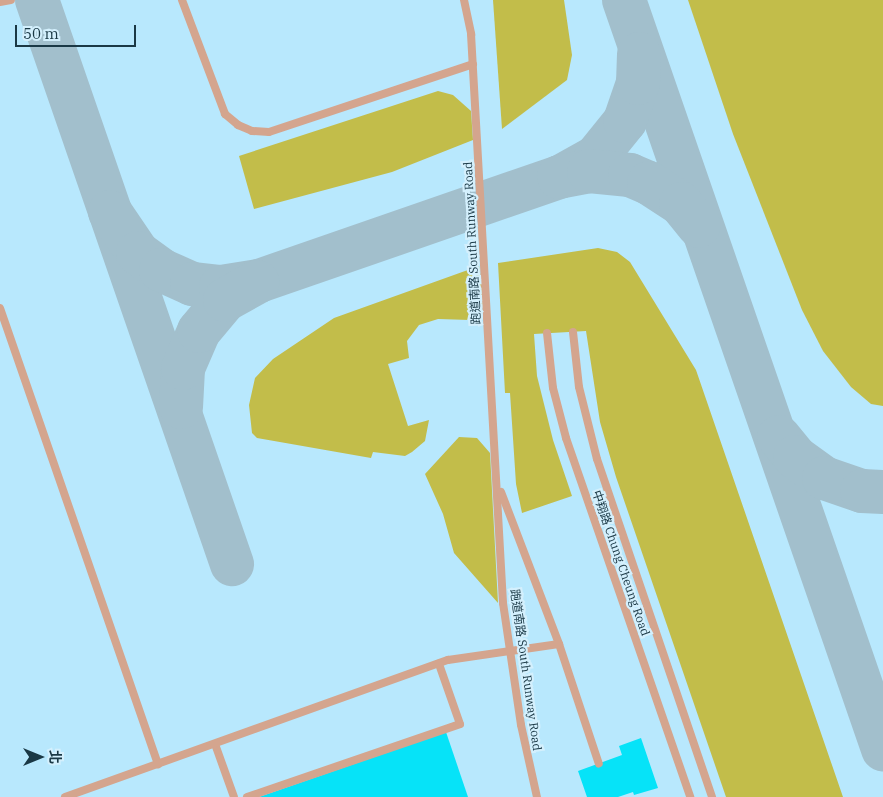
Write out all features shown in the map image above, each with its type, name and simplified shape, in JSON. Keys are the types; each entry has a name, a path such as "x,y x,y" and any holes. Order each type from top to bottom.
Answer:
{"lane":[{"path":"0,2 11,0"},
{"path":"182,0 225,114 238,125 252,131 269,132 473,64"},
{"name":"跑道南路 South Runway Road","path":"464,0 473,64 498,486 503,604 521,725 537,797"},
{"path":"0,308 158,764"},
{"name":"中翔路 Chung Cheung Road","path":"573,332 580,387 597,459 712,797"},
{"name":"中翔路 Chung Cheung Road","path":"547,333 553,388 566,438 690,797"},
{"name":"跑道南路 South Runway Road","path":"498,486 559,644 599,764"},
{"path":"65,797 439,664 511,649 559,644"},
{"path":"247,797 460,724 439,664"},
{"path":"215,744 234,797"}],"shaded area":[{"path":"0,0 883,0 883,797 0,797"},
{"path":"493,0 564,0 572,55 567,80 502,129"},
{"path":"688,0 883,0 883,406 871,404 851,387 823,351 802,310 733,134"},
{"path":"438,91 453,95 471,111 473,140 392,172 254,209 239,156"},
{"path":"598,248 617,252 630,262 696,370 843,797 726,797 616,477 600,422 586,331 534,334 537,376 553,440 572,496 522,513 516,484 510,393 505,393 498,263"},
{"path":"479,266 484,299 480,315 470,320 438,319 419,325 407,341 409,358 388,364 408,426 429,420 425,441 412,452 405,456 373,452 371,458 257,438 252,433 249,405 255,378 273,359 334,318"},
{"path":"459,437 477,438 490,453 498,603 454,553 443,514 425,474"}],"building":[{"path":"446,732 468,797 259,797"},
{"path":"641,738 658,788 634,795 633,792 618,797 587,797 578,771 622,755 619,746"}],"taxiway":[{"path":"37,0 232,564"},
{"path":"624,0 883,749"},
{"path":"562,176 596,157 625,121 638,83 639,54"},
{"path":"110,212 138,253 161,270 192,284 221,287 259,281 559,177 589,171 630,175 649,183 681,204 699,226"},
{"path":"181,407 183,368 199,331 225,300 257,282"},
{"path":"779,437 795,457 824,478 862,491 883,492"}]}
